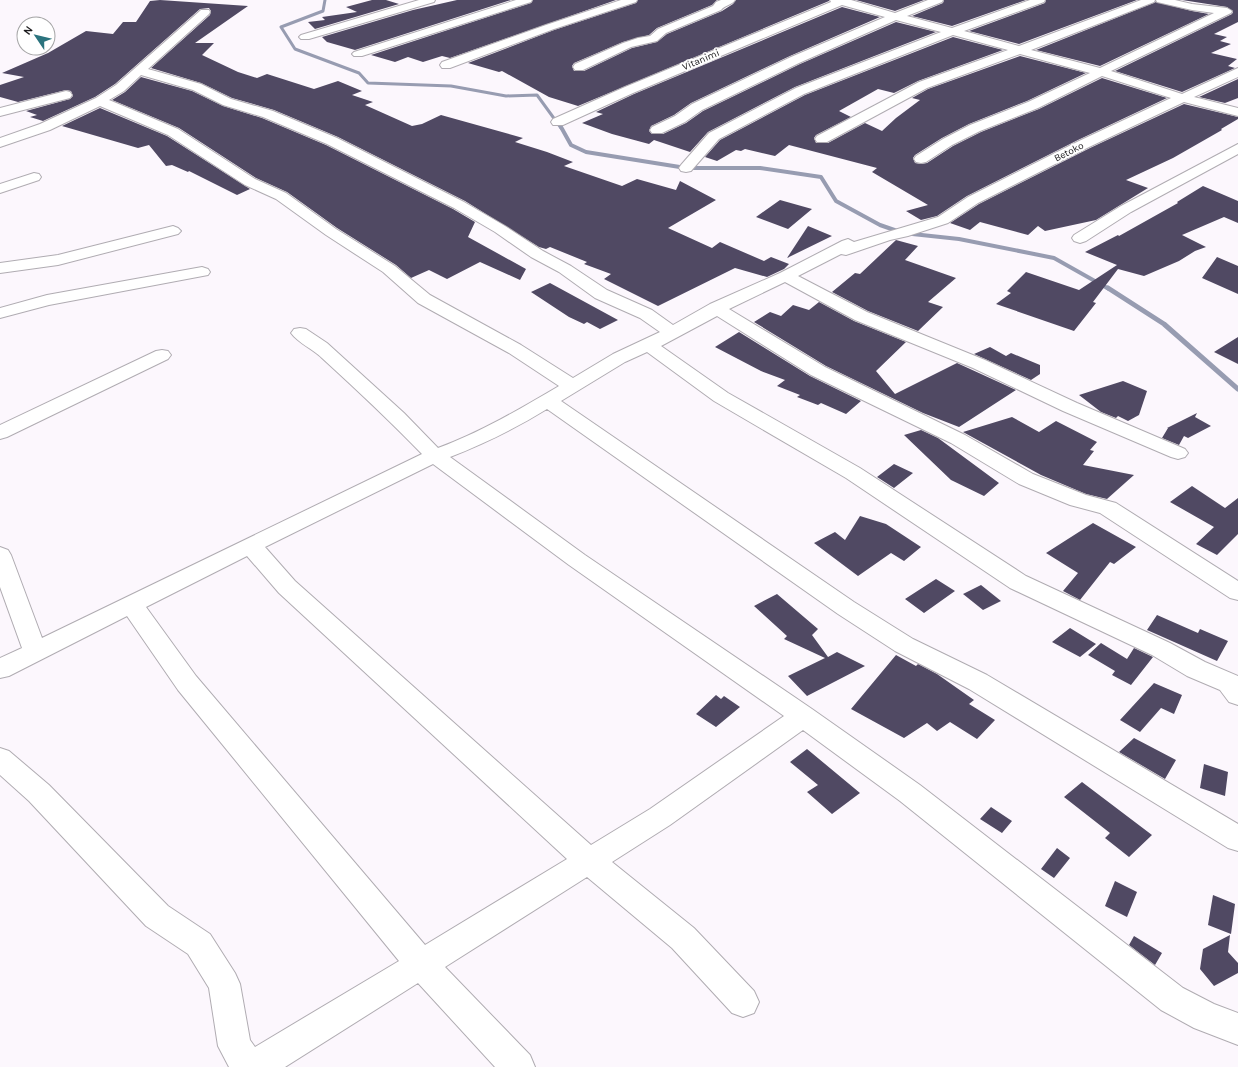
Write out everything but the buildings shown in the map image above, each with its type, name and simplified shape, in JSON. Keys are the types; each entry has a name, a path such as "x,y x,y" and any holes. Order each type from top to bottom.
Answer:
{"street":[{"path":"305,37 430,0"},
{"path":"358,54 527,0"},
{"path":"446,65 550,27 632,0"},
{"path":"579,67 627,45 638,41 653,39 662,31 717,8 720,4 730,0"},
{"path":"657,130 680,119 697,107 788,63 866,28 938,0"},
{"path":"686,168 714,136 800,91 952,32 1040,0"},
{"path":"822,139 924,85 1077,29 1150,0"},
{"path":"1161,0 1192,7 1232,12"},
{"path":"841,1 894,17 1101,72 1183,98 1238,112"},
{"name":"Vitanimi","path":"558,122 629,90 841,1"},
{"path":"0,143 45,127 100,101 120,88 205,12"},
{"path":"921,159 953,138 978,126 1004,114 1034,105 1101,72 1232,12"},
{"path":"140,71 197,87 227,102 268,114 332,140 459,205 500,229 537,254 566,269 601,294 646,314 671,332"},
{"name":"Betoko","path":"786,276 848,244 846,250 943,220 973,200 1084,144 1238,72"},
{"path":"0,112 66,95"},
{"path":"100,101 173,132 250,182 281,196 331,232 389,269 424,299 514,349 573,386"},
{"path":"1080,238 1126,209 1238,148"},
{"path":"0,189 34,177"},
{"path":"0,268 58,260 173,231"},
{"path":"0,313 47,300 202,272"},
{"path":"0,669 250,545 435,456 472,442 548,401 619,358 649,345 716,308 786,276 861,316 979,364 1070,407 1178,453"},
{"path":"716,308 818,371 958,439 1026,479 1078,500 1108,508 1238,592"},
{"path":"300,333 321,347 397,417 435,456 577,560 803,716 910,793 1172,999 1205,1017 1238,1029"},
{"path":"649,345 721,397 853,473 1018,582 1161,650 1196,669 1230,683 1238,695"},
{"path":"0,433 162,356"},
{"path":"548,401 685,494 840,604 891,637 978,682 1189,811 1238,839"},
{"path":"250,545 287,587 589,860 683,938 743,1002"},
{"path":"2,565 35,651"},
{"path":"131,604 187,683 421,964 518,1067"},
{"path":"254,1067 660,817 803,716"},
{"path":"0,759 39,793 157,916 199,944 224,984 235,1046 248,1067"}],"waterway":[{"path":"325,0 323,11 281,27 295,49 359,73 368,83 451,86 506,96 537,95 561,128"},
{"path":"561,127 571,145 586,152 686,168 760,168 821,177 836,201 880,225 903,233 959,239 1054,258 1109,289"},
{"path":"1108,288 1164,324 1238,389"}]}
